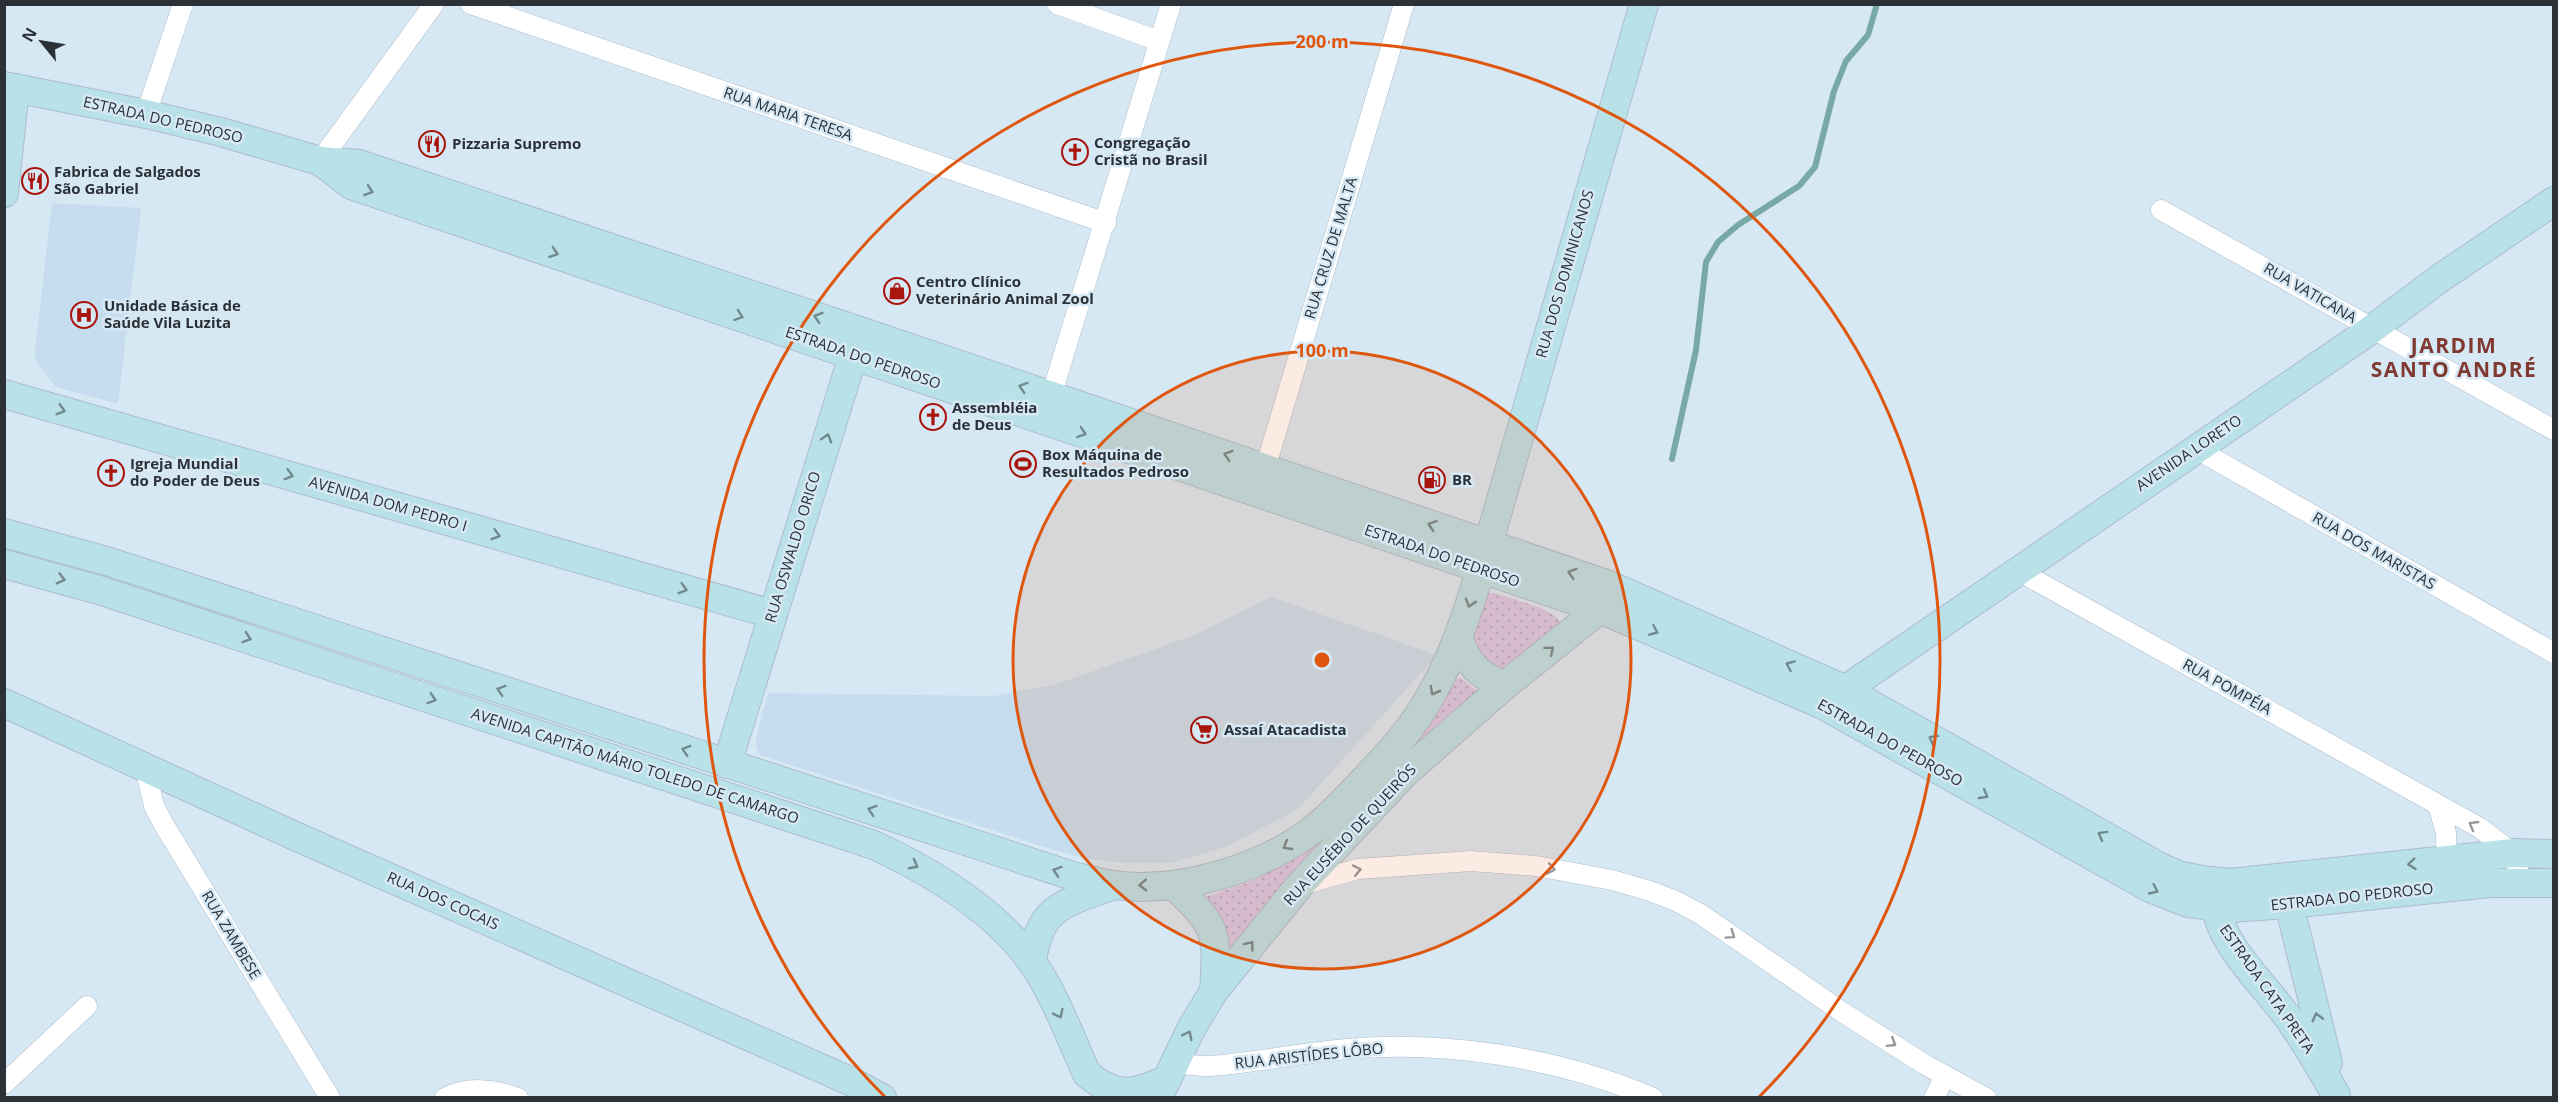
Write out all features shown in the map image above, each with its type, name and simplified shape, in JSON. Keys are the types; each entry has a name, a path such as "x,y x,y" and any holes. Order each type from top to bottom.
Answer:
{"main road":[{"name":"RUA DOS DOMINICANOS","path":"1484,556 1644,4"},
{"name":"ESTRADA DO PEDROSO","path":"10,87 146,114 221,132 320,161 351,185 857,343 1605,597 1833,697 2178,875 2230,883 2270,879 2447,874 2553,883"},
{"path":"4,193 10,87"},
{"name":"AVENIDA LORETO","path":"1833,697 2372,329 2439,279 2553,201"},
{"name":"RUA OSWALDO ORICO","path":"727,764 857,343"},
{"name":"AVENIDA DOM PEDRO I","path":"4,394 772,614"},
{"name":"AVENIDA CAPITÃO MÁRIO TOLEDO DE CAMARGO","path":"4,533 110,562 1073,876 1114,885 1173,885"},
{"name":"RUA EUSÉBIO DE QUEIRÓS","path":"1173,885 1224,873 1265,858 1314,829 1389,754 1418,718 1459,638 1484,556"},
{"name":"AVENIDA CAPITÃO MÁRIO TOLEDO DE CAMARGO","path":"4,564 99,590 857,839 941,880 995,923 1032,962 1070,1036 1089,1086 1099,1084 1114,1091 1127,1092 1145,1089 1166,1080"},
{"name":"RUA EUSÉBIO DE QUEIRÓS","path":"1166,1080 1214,991 1300,885 1405,773 1605,597"},
{"path":"1459,638 1463,652 1476,670 1504,686"},
{"name":"ESTRADA DO PEDROSO","path":"1833,697 2150,888 2188,903 2216,907 2289,904 2447,874 2513,853 2553,854"},
{"name":"RUA DOS COCAIS","path":"4,703 306,841 850,1081 882,1098"},
{"name":"ESTRADA CATA PRETA","path":"2270,879 2284,893 2289,904 2337,1096"},
{"name":"ESTRADA CATA PRETA","path":"2230,883 2216,907 2222,927 2260,982 2291,1021 2337,1096"},
{"path":"1032,962 1037,935 1051,913 1072,901 1114,885"},
{"path":"1173,885 1205,916 1210,927 1216,952 1214,991"},
{"path":"2260,982 2289,992 2308,981"}],"street":[{"path":"146,114 183,4"},
{"path":"320,161 434,4"},
{"name":"RUA MARIA TERESA","path":"471,4 1106,223"},
{"path":"1057,4 1159,41"},
{"path":"1047,409 1106,223 1171,4"},
{"name":"RUA CRUZ DE MALTA","path":"1262,480 1404,4"},
{"name":"RUA VATICANA","path":"2161,210 2337,306 2372,329 2553,430"},
{"name":"RUA DOS MARISTAS","path":"2195,448 2553,653"},
{"name":"RUA POMPÉIA","path":"2017,570 2480,828 2513,853"},
{"name":"RUA ZAMBESE","path":"145,766 149,791 164,825 330,1098"},
{"path":"2438,805 2444,820 2447,874"},
{"path":"2513,853 2522,882"},
{"path":"1300,885 1358,868 1471,861 1536,866 1612,880 1650,891 1676,901 1702,915 1842,1012 1945,1076 1986,1098"},
{"path":"4,1084 87,1005"},
{"name":"RUA ARISTÍDES LÔBO","path":"1166,1080 1208,1066 1338,1049 1412,1047 1497,1054 1563,1066 1613,1080 1653,1098"},
{"path":"1934,1098 1945,1076"},
{"path":"445,1098 464,1090 484,1090 518,1098"}],"shaded area":[{"name":"Unidade Básica de Saúde Vila Luzita","path":"52,203 141,208 118,404 56,387 34,358"},
{"path":"1489,593 1543,609 1558,619 1561,625 1507,669 1495,669 1470,643 1486,595"},
{"path":"1271,597 1437,655 1297,810 1225,847 1171,863 1124,863 1088,859 1044,847 760,755 755,743 768,693 993,696 1057,684 1195,635"},
{"path":"1461,678 1477,691 1231,947 1229,946 1206,899 1208,896 1254,880 1303,853 1455,679"}],"waterway":[{"path":"1672,459 1696,350 1706,262 1718,242 1738,225 1799,186 1815,167 1834,91 1846,61 1868,35 1877,4"}],"place":[{"name":"Pizzaria Supremo","path":"432,144"},
{"name":"Congregação Cristã no Brasil","path":"1075,152"},
{"name":"Fabrica de Salgados São Gabriel","path":"35,181"},
{"name":"Centro Clínico Veterinário Animal Zool","path":"897,291"},
{"name":"Unidade Básica de Saúde Vila Luzita","path":"84,315"},
{"name":"Assembléia de Deus","path":"933,417"},
{"name":"Box Máquina de Resultados Pedroso","path":"1023,464"},
{"name":"Igreja Mundial do Poder de Deus","path":"111,473"},
{"name":"BR","path":"1432,480"},
{"name":"Assaí Atacadista","path":"1204,730"}],"district":[{"name":"JARDIM SANTO ANDRÉ","path":"2454,358"}]}
